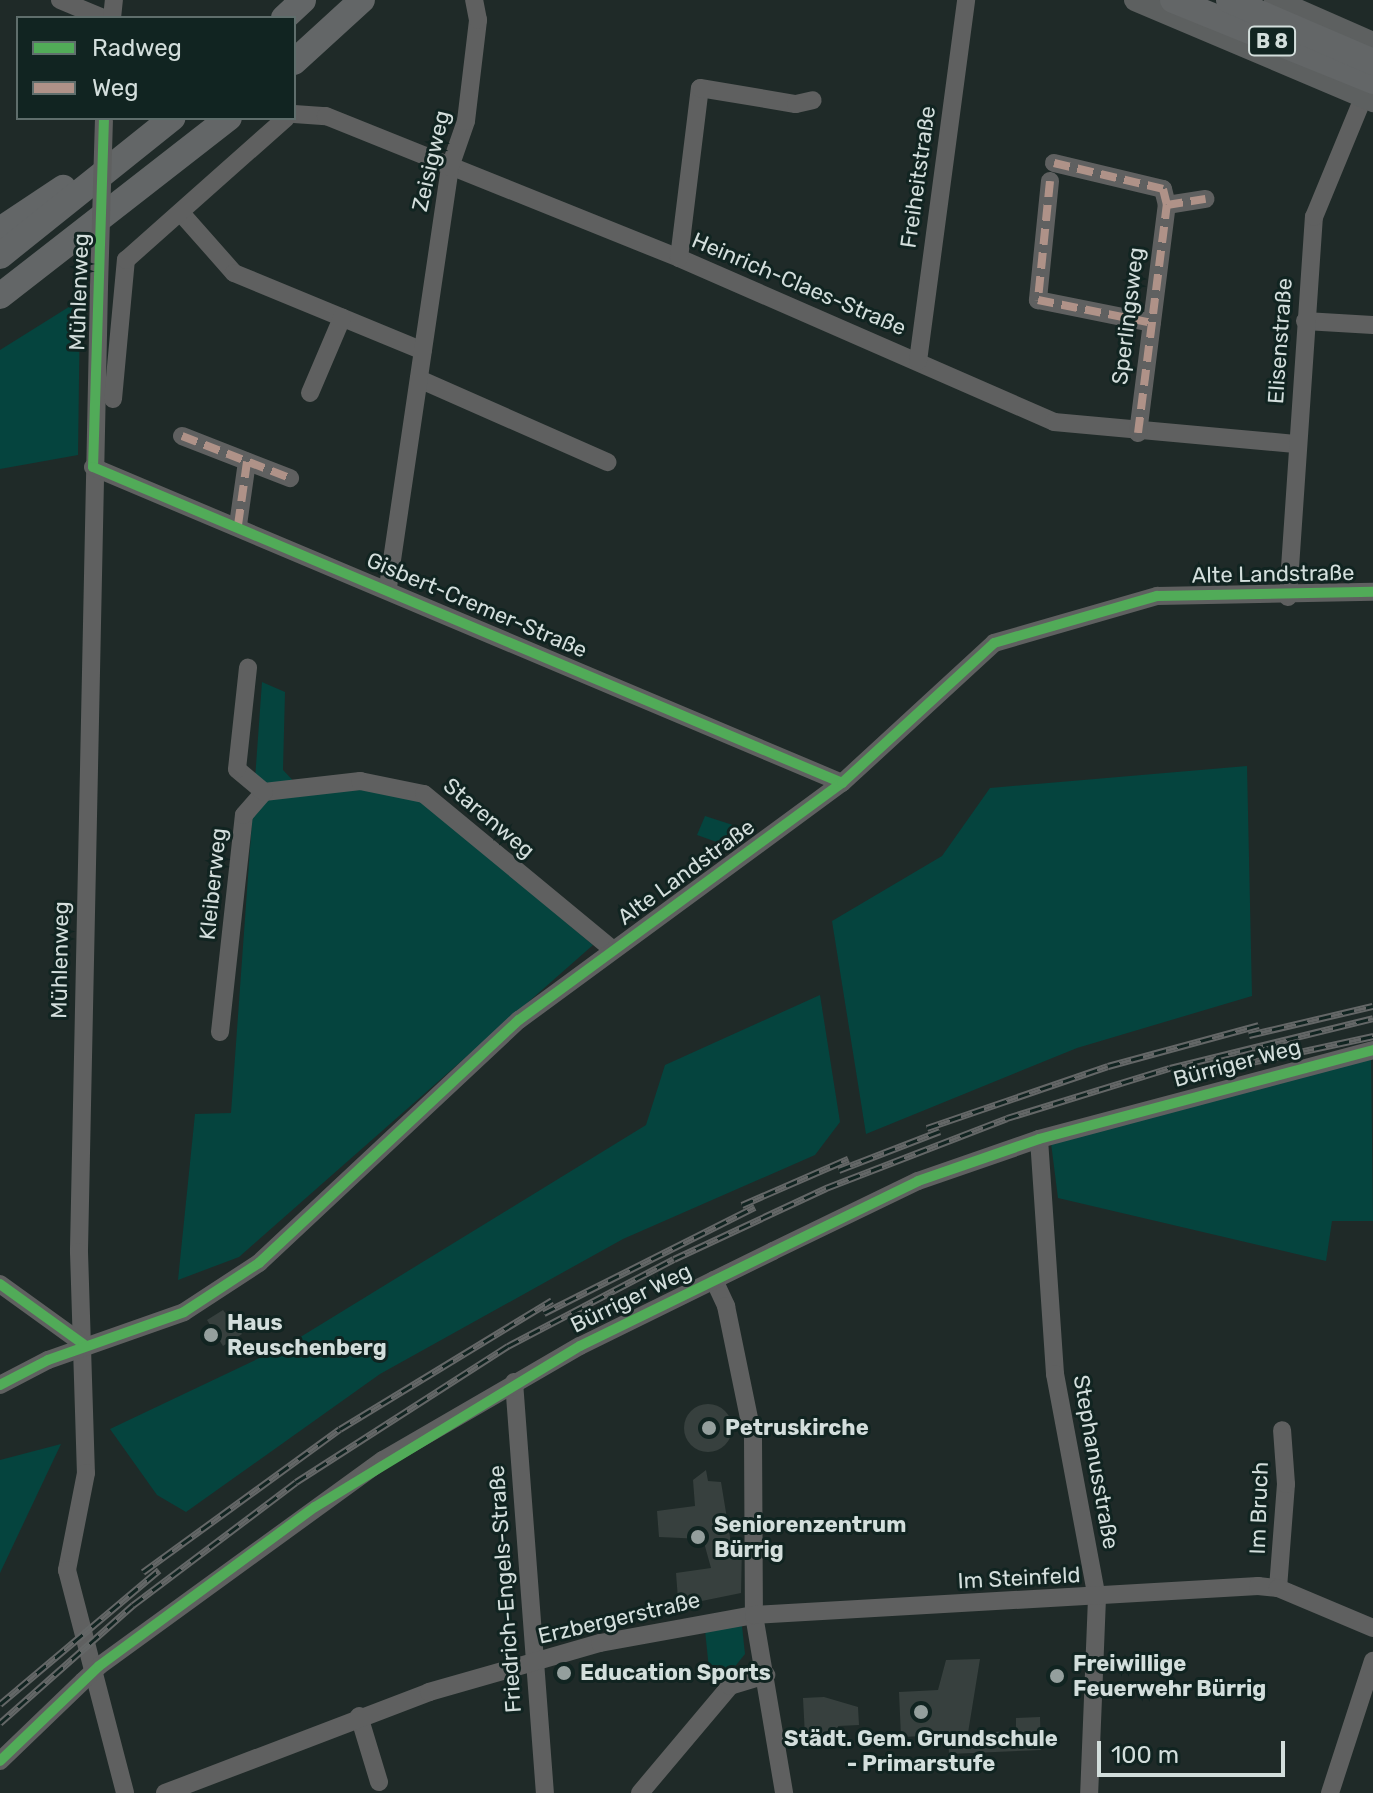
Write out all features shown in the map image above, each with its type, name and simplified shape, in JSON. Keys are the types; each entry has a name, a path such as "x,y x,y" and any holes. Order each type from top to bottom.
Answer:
{"highway":[{"path":"286,16 303,0"},
{"path":"296,60 362,0"},
{"name":"B 8","path":"1173,0 1370,93"},
{"name":"B 8","path":"1229,0 1373,62"},
{"path":"0,256 170,120"},
{"path":"0,296 226,120"},
{"path":"0,230 87,171 137,149"}],"main road":[{"path":"1135,0 1370,93"},
{"path":"1275,0 1373,43"}],"street":[{"path":"60,0 98,16"},
{"name":"Zeisigweg","path":"388,587 450,167 466,121 478,20 474,0"},
{"name":"Freiheitstraße","path":"918,361 966,0"},
{"path":"679,258 700,88 796,104 813,100"},
{"name":"Elisenstraße","path":"1288,597 1314,217 1370,93"},
{"name":"Heinrich-Claes-Straße","path":"296,114 326,116 679,258 1054,422 1138,433 1298,444"},
{"name":"Mühlenweg","path":"104,120 93,467 79,1252 86,1346 86,1473 69,1552 68,1587 125,1793"},
{"path":"284,120 181,213 234,273 423,351"},
{"path":"1152,323 1038,300 1052,172 1166,198 1206,199"},
{"name":"Sperlingsweg","path":"1138,433 1166,198"},
{"name":"Mühlenweg","path":"113,399 120,280 126,260 181,213"},
{"path":"310,393 342,318"},
{"path":"1305,321 1373,325"},
{"path":"419,379 607,462"},
{"path":"182,436 290,478"},
{"path":"238,525 247,462"},
{"name":"Gisbert-Cremer-Straße","path":"93,467 388,587 842,783"},
{"name":"Alte Landstraße","path":"0,1385 86,1346 184,1312 259,1263 519,1020 842,783 994,643 1118,602 1373,592"},
{"path":"248,668 237,769 264,792"},
{"name":"Starenweg","path":"264,792 360,781 424,794 613,950"},
{"name":"Kleiberweg","path":"220,1032 244,815 264,792"},
{"name":"Bürriger Weg","path":"0,1761 99,1666 361,1475 514,1382 918,1181 1039,1139 1373,1050"},
{"name":"Stephanusstraße","path":"1039,1139 1055,1374 1097,1598 1089,1793"},
{"path":"714,1280 726,1306 753,1437 754,1615 784,1793"},
{"path":"0,1284 86,1346"},
{"name":"Friedrich-Engels-Straße","path":"514,1382 545,1793"},
{"name":"Im Bruch","path":"1278,1588 1286,1484 1282,1430"},
{"name":"Im Steinfeld","path":"754,1615 1278,1588 1373,1628"},
{"name":"Erzbergerstraße","path":"165,1793 359,1716 535,1662 666,1628 754,1615"},
{"path":"1330,1793 1373,1661"},
{"path":"640,1793 730,1686 766,1675"},
{"path":"359,1716 379,1782"}],"shaded area":[{"path":"80,300 78,455 0,469 0,350"},
{"path":"262,682 285,692 283,770 304,792 363,790 419,799 593,945 239,1257 178,1280 195,1114 231,1113"},
{"path":"1247,766 1252,996 1077,1048 866,1134 832,921 942,856 990,788"},
{"path":"705,816 739,827 728,846 697,835"},
{"path":"820,995 840,1122 815,1155 623,1239 380,1374 186,1512 157,1495 110,1429 289,1344 646,1125 665,1065"},
{"path":"1371,1059 1373,1221 1332,1221 1326,1261 1058,1198 1051,1143"},
{"path":"61,1444 0,1573 0,1460"},
{"path":"742,1626 745,1654 733,1669 709,1669 705,1630"}],"building":[{"name":"Haus Reuschenberg","path":"223,1310 242,1334 223,1346 207,1320"},
{"name":"Petruskirche","path":"708,1404 725,1411 732,1428 725,1445 708,1452 691,1445 684,1428 691,1411"},
{"name":"Seniorenzentrum Bürrig","path":"706,1470 708,1481 721,1482 731,1543 742,1546 741,1593 687,1604 678,1599 676,1573 711,1568 703,1539 659,1537 657,1511 695,1506 693,1480"},
{"path":"980,1659 968,1733 1016,1731 1016,1718 1040,1717 1041,1750 949,1754 948,1735 901,1737 899,1692 938,1690 946,1660"},
{"path":"824,1697 858,1707 859,1725 838,1726 839,1734 805,1736 803,1698"}],"railway":[{"path":"1249,1035 1373,1006"},
{"path":"0,1723 133,1605 296,1482 508,1346 674,1259 826,1188 1007,1118 1170,1068 1373,1018"},
{"path":"927,1128 1108,1066 1259,1025"},
{"path":"1173,1079 1373,1036"},
{"path":"839,1170 940,1131"},
{"path":"742,1205 848,1159"},
{"path":"544,1313 755,1207"},
{"path":"143,1572 340,1429 552,1300"},
{"path":"0,1704 159,1570"}],"marked path":[{"path":"1054,163 1163,189 1167,205"},
{"path":"1050,181 1038,300 1152,323"},
{"path":"1138,433 1167,205 1206,199"},
{"path":"182,436 290,478"},
{"path":"238,525 247,462"}],"cycle path":[{"path":"104,120 93,467 842,783"},
{"path":"0,1385 48,1360 184,1312 259,1263 519,1020 842,783 994,643 1157,596 1373,592"},
{"path":"0,1761 99,1666 315,1507 580,1346 918,1181 1039,1139 1373,1050"},
{"path":"0,1284 86,1346"}],"place":[{"name":"Haus Reuschenberg","path":"211,1335"},
{"name":"Petruskirche","path":"709,1428"},
{"name":"Seniorenzentrum Bürrig","path":"698,1537"},
{"name":"Education Sports","path":"564,1673"},
{"name":"Freiwillige Feuerwehr Bürrig","path":"1057,1676"},
{"name":"Städt. Gem. Grundschule - Primarstufe","path":"921,1712"}]}
